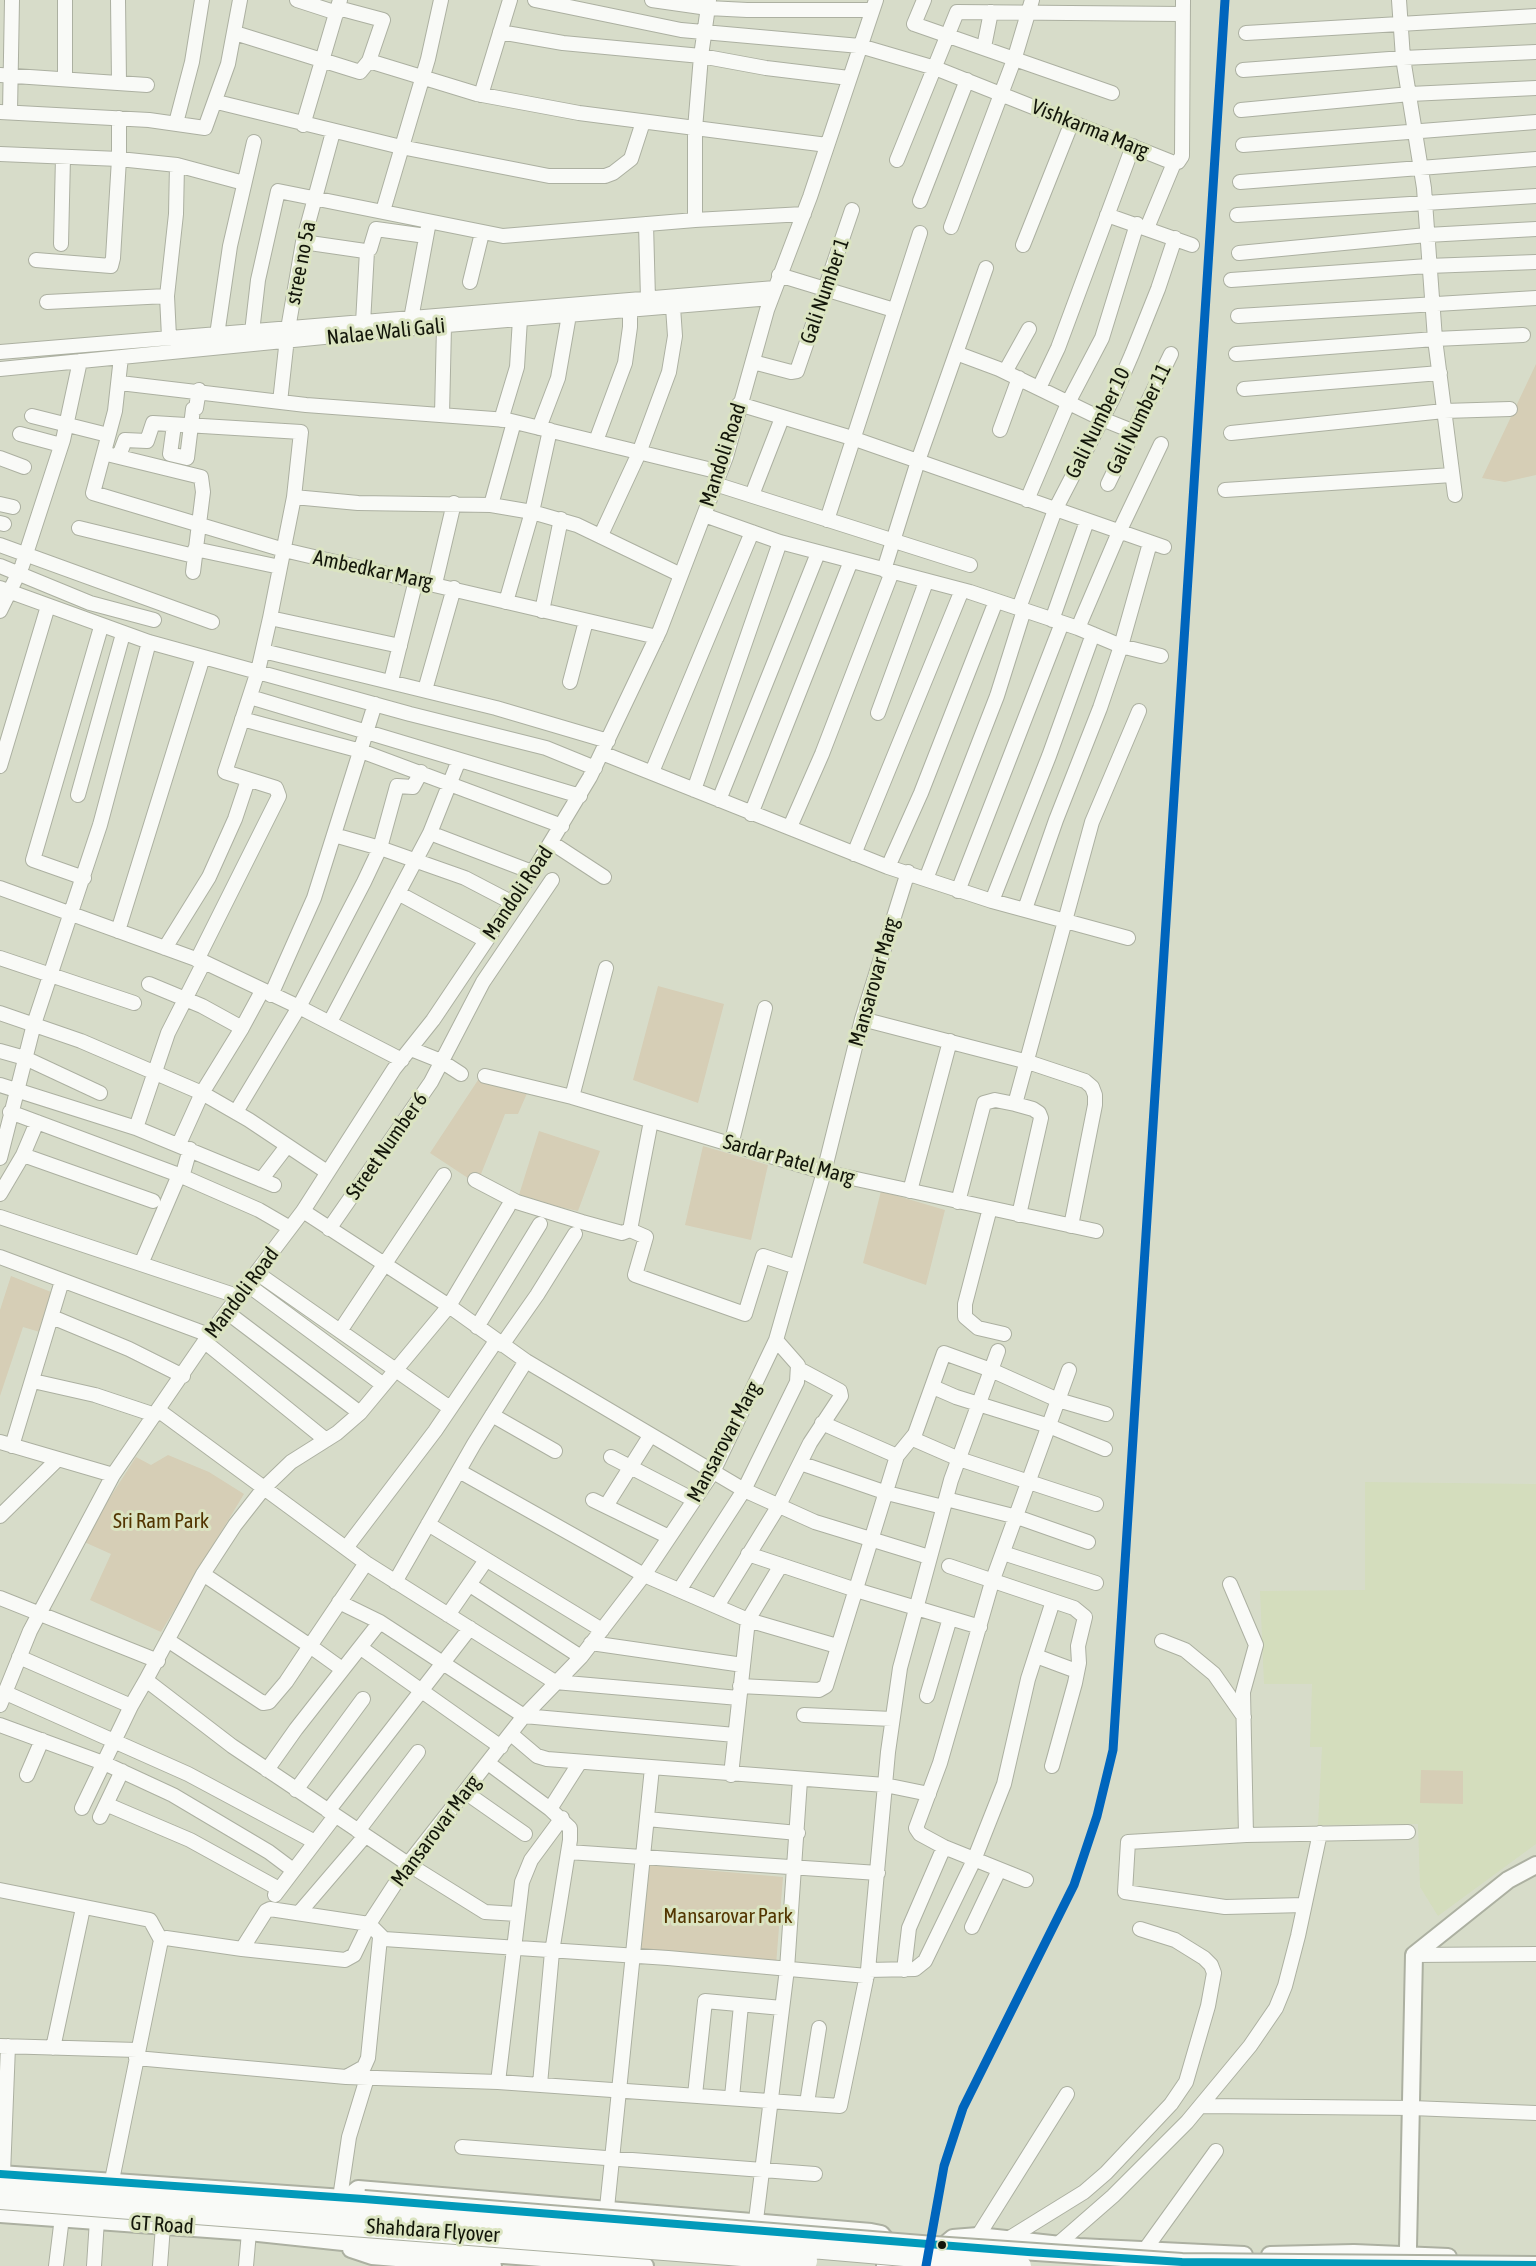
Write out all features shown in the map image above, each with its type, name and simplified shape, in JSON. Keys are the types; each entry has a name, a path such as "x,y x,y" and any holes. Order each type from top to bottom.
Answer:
{"highway":[{"name":"Shahdara Flyover","path":"1,2177 1021,2266"},
{"name":"Shahdara Flyover","path":"0,2199 867,2266"}],"main road":[{"path":"1410,2256 1414,1955 1508,1880 1535,1866"},
{"name":"GT Road","path":"1,2177 66,2177 306,2195"},
{"path":"343,2198 358,2189 756,2220 881,2234 886,2240 885,2266"},
{"name":"Shahdara Flyover","path":"306,2195 946,2246 1182,2262 1536,2265"},
{"name":"GT Road","path":"0,2214 249,2232 325,2240"},
{"path":"945,2266 947,2243 953,2238 978,2236 1144,2251 1263,2255 1354,2253 1390,2261 1410,2256 1536,2258"},
{"path":"325,2240 372,2256 486,2266"},
{"name":"Shahdara Flyover","path":"325,2240 645,2266"}],"street":[{"path":"12,0 5,75 5,112 118,118 205,128 217,102 235,33 240,0"},
{"path":"65,0 65,79"},
{"path":"118,0 119,81"},
{"path":"176,123 192,62 202,0"},
{"path":"235,33 361,72 369,60 383,20 338,7 297,0"},
{"path":"383,211 422,78 441,0"},
{"path":"481,95 510,0"},
{"name":"Vishkarma Marg","path":"535,0 595,14 704,33 860,46 935,68 1174,163 1178,162 1182,156 1183,7"},
{"path":"595,14 598,0"},
{"path":"652,0 709,4 747,10 873,5"},
{"path":"924,0 914,24 1015,57 1112,93"},
{"path":"1399,0 1398,22 1425,201 1435,339 1455,495"},
{"path":"695,220 695,129 701,56 709,4"},
{"name":"Mandoli Road","path":"3,1699 19,1658 113,1475 207,1338 303,1210 406,1054 552,843 595,768 657,637 726,457 775,287 804,214 873,5"},
{"path":"303,125 338,7"},
{"path":"951,227 1015,57 1031,7"},
{"path":"897,160 957,12 991,12 1031,7 1183,7"},
{"path":"746,36 747,10"},
{"path":"984,47 991,12"},
{"path":"1246,33 1398,22 1536,16"},
{"path":"500,32 563,43 701,56 766,68 849,78"},
{"path":"1243,70 1403,58 1536,52"},
{"path":"369,60 481,95 643,122 826,146"},
{"path":"5,75 119,81 147,85"},
{"path":"920,201 967,80"},
{"path":"1241,110 1410,94 1536,87"},
{"path":"217,102 333,132 549,177 605,176 627,164 631,159 643,122"},
{"path":"36,260 111,266 119,159 118,118"},
{"path":"1023,245 1072,122"},
{"path":"1243,146 1536,122"},
{"name":"stree no 5a","path":"280,402 303,242 333,132"},
{"path":"217,334 227,262 254,142"},
{"path":"1039,388 1058,348 1133,146"},
{"path":"0,154 119,159 177,165 244,183"},
{"path":"61,244 63,157"},
{"path":"1240,182 1536,159"},
{"path":"1027,500 1069,401 1102,338 1142,226 1174,163"},
{"path":"169,337 168,296 176,214 177,165"},
{"path":"252,332 260,270 278,191 482,233 516,236 695,220 804,214"},
{"path":"1238,215 1425,201 1536,196"},
{"name":"Gali Number 1","path":"753,362 791,372 797,371 852,210"},
{"path":"1107,215 1192,245"},
{"path":"411,319 430,222"},
{"path":"646,224 648,299"},
{"path":"363,323 367,251 376,229 426,236"},
{"path":"1239,253 1427,235 1536,229"},
{"path":"470,282 482,233"},
{"path":"827,520 920,233"},
{"name":"Gali Number 10","path":"926,879 997,696 1022,609 1055,510 1102,420 1158,289 1175,238"},
{"path":"303,242 367,251"},
{"path":"1231,280 1428,266 1536,262"},
{"path":"790,827 822,754 888,571 893,541 918,461 986,268"},
{"path":"0,352 217,334 252,332 288,335 363,323 630,305 648,299 775,287 826,290 894,310"},
{"name":"Nalae Wali Gali","path":"0,370 288,335 444,326 569,315 630,305 673,307 775,287"},
{"path":"47,302 168,296"},
{"path":"1238,316 1536,298"},
{"path":"596,441 625,363 630,305"},
{"path":"601,535 639,453 671,362 675,336 673,307"},
{"path":"506,602 532,512 545,429 558,378 569,315"},
{"path":"491,505 517,367 520,319"},
{"path":"442,415 444,326"},
{"path":"1005,372 1029,329"},
{"path":"1236,354 1435,339 1523,335"},
{"path":"956,353 1019,378 1069,401 1102,420 1132,431"},
{"name":"Gali Number 11","path":"1108,484 1171,354"},
{"path":"121,357 120,383 103,453 201,477 202,492 193,572"},
{"path":"0,611 5,590 18,574 68,425 80,361"},
{"path":"1244,389 1440,374"},
{"path":"1000,430 1019,378"},
{"path":"120,383 199,390 280,402 508,421 639,453 717,478 752,495 970,565"},
{"path":"174,425 170,454 187,458 199,390"},
{"path":"740,404 852,438 1164,548"},
{"path":"1231,433 1444,411 1510,409"},
{"path":"32,416 108,435"},
{"path":"752,495 782,418"},
{"path":"119,456 125,441 147,441 152,423 301,432 294,497 263,651 225,772 276,788 279,796 200,961 187,999 177,1013 153,1072 136,1128"},
{"path":"20,434 61,444"},
{"path":"1078,628 1119,532 1161,444"},
{"name":"Ambedkar Marg","path":"103,453 92,492 198,526 284,550 657,637"},
{"path":"0,458 24,467"},
{"path":"1225,490 1452,475"},
{"path":"294,497 358,502 491,505 532,512 561,519 601,535 681,575"},
{"path":"435,584 454,503"},
{"path":"704,516 818,553 962,590 1078,628 1121,646 1161,656"},
{"path":"542,611 561,519"},
{"path":"958,891 1057,622 1087,521"},
{"path":"79,528 280,567"},
{"path":"652,772 752,532"},
{"path":"694,789 780,542"},
{"path":"1024,909 1121,646 1150,543"},
{"path":"0,544 212,622"},
{"path":"719,800 818,553"},
{"path":"751,814 851,561"},
{"path":"0,566 90,603 154,620"},
{"path":"391,681 416,580"},
{"path":"878,713 926,582"},
{"path":"425,690 454,588"},
{"path":"5,590 101,627 149,642 557,751 595,768"},
{"path":"854,854 962,590"},
{"path":"888,867 921,793 996,601"},
{"path":"0,766 48,606"},
{"path":"270,618 400,646"},
{"path":"570,682 586,621"},
{"path":"84,878 35,862 33,857 101,627"},
{"path":"78,795 123,634"},
{"path":"992,901 1049,756 1093,634"},
{"path":"0,1158 33,1024 84,878 149,642"},
{"path":"263,651 425,690 605,747 652,772 751,814 790,827 888,867 958,891 1128,938"},
{"path":"118,931 203,657"},
{"path":"249,697 580,796"},
{"path":"141,1264 181,1176 185,1147 202,1093 266,993 314,897 375,704"},
{"path":"1016,1104 1092,822 1139,711"},
{"path":"242,719 360,751 562,826"},
{"path":"330,1022 430,832 459,760"},
{"path":"236,1112 299,1006 380,848 397,786 413,787 420,772"},
{"path":"165,948 208,877 235,819 248,780"},
{"path":"430,832 532,872"},
{"path":"334,835 380,848 465,878 511,902"},
{"path":"552,843 604,877"},
{"name":"Mansarovar Marg","path":"161,1940 166,1938 345,1960 354,1955 369,1924 408,1864 524,1716 581,1657 644,1575 713,1472 776,1340 824,1172 862,1019 908,872"},
{"name":"Street Number 6","path":"329,1229 432,1082 483,982 552,880"},
{"path":"0,888 200,961 330,1022 406,1054 441,1061 461,1074"},
{"path":"398,893 485,940"},
{"path":"0,958 134,1003"},
{"path":"572,1097 606,968"},
{"path":"149,984 187,999 242,1028"},
{"path":"730,1144 765,1008"},
{"path":"0,1013 33,1024 202,1093 236,1112 327,1172"},
{"path":"862,1019 1028,1062 1085,1082 1092,1087 1095,1095 1071,1226"},
{"path":"910,1191 950,1041"},
{"path":"0,1051 25,1058 100,1093"},
{"name":"Sardar Patel Marg","path":"485,1076 572,1097 824,1172 1096,1231"},
{"path":"0,1085 136,1128 274,1185"},
{"path":"958,1202 984,1103 995,1100 1016,1104 1033,1109 1039,1113 1041,1118 1019,1215"},
{"path":"10,1112 181,1176 259,1210 290,1228"},
{"path":"630,1230 651,1121"},
{"path":"0,1194 23,1155 37,1122"},
{"path":"261,1179 288,1146"},
{"path":"23,1155 153,1200"},
{"path":"340,1331 444,1175"},
{"path":"476,1180 517,1202 622,1233 630,1230 646,1237 635,1275 745,1314 763,1256 797,1267"},
{"path":"82,1808 106,1764 114,1739 131,1706 170,1641 203,1574 235,1525 264,1488 291,1462 326,1440 360,1413 449,1306 508,1207"},
{"path":"990,1208 965,1304 965,1317 978,1328 1004,1334"},
{"path":"303,1210 384,1266 449,1306 526,1361 744,1490 778,1507 872,1541 929,1557"},
{"path":"0,1217 240,1297"},
{"path":"477,1327 540,1224"},
{"path":"346,1548 537,1295 575,1234"},
{"path":"0,1257 207,1338 326,1440"},
{"path":"257,1272 450,1408"},
{"path":"62,1281 33,1381 4,1446 113,1475"},
{"path":"248,1285 382,1384"},
{"path":"228,1313 360,1413"},
{"path":"52,1317 129,1349 183,1376"},
{"path":"717,1606 778,1507 800,1463 841,1392 799,1369 776,1340"},
{"path":"1,2177 4,2046 137,2054 346,2077 498,2082 770,2099 840,2106 868,1973 885,1785 900,1668 944,1503 998,1351"},
{"path":"33,1381 95,1395 157,1413 366,1563 555,1682 740,1692 822,1690 872,1541 897,1456 913,1439 945,1353 991,1370 1058,1400 1106,1414"},
{"path":"395,1582 526,1361"},
{"path":"680,1589 744,1490 796,1382 799,1369"},
{"path":"1026,1880 944,1847 916,1831 992,1582 1069,1370"},
{"path":"933,1387 1049,1426 1105,1449"},
{"path":"492,1415 555,1451"},
{"path":"822,1423 897,1456"},
{"path":"651,1436 630,1466 599,1503 669,1537"},
{"path":"913,1439 959,1459 1096,1504"},
{"path":"611,1457 694,1500"},
{"path":"0,1516 58,1459"},
{"path":"800,1463 887,1493 1017,1517 1088,1542"},
{"path":"459,1471 644,1575 748,1620 837,1646"},
{"path":"428,1524 602,1630"},
{"path":"1003,1553 1096,1583"},
{"path":"748,1554 856,1590 980,1627"},
{"path":"448,1615 486,1560"},
{"path":"170,1641 265,1704 286,1682 366,1563"},
{"path":"731,1775 748,1620 781,1565"},
{"path":"949,1566 1074,1608 1085,1617 1079,1636 1075,1683 1052,1766"},
{"path":"203,1574 342,1669"},
{"path":"1230,1584 1256,1645 1244,1692 1246,1835"},
{"path":"470,1585 581,1657"},
{"path":"0,1598 158,1661"},
{"path":"380,1938 552,1952 631,1955 787,1969 868,1973 920,1967 974,1860 1004,1784 1023,1697 1053,1601"},
{"path":"339,1602 380,1622 524,1716 735,1735"},
{"path":"927,1696 950,1618"},
{"path":"267,1770 380,1622"},
{"path":"242,1949 279,1889 315,1842 332,1813 470,1628"},
{"path":"1162,1641 1185,1650 1214,1674 1244,1717"},
{"path":"591,1643 743,1665"},
{"path":"361,1648 501,1747"},
{"path":"1036,1656 1071,1669"},
{"path":"19,1658 131,1706"},
{"path":"146,1680 267,1770 408,1864 485,1912 517,1914"},
{"path":"3,1699 114,1739 238,1798 315,1842"},
{"path":"296,1790 363,1700"},
{"path":"804,1715 892,1719"},
{"path":"0,1725 122,1771 204,1812 293,1870"},
{"path":"511,1734 537,1756 731,1775 885,1785 928,1794"},
{"path":"27,1775 42,1740"},
{"path":"299,1913 362,1833 418,1752"},
{"path":"488,1762 562,1818 570,1828 552,1952 540,2085"},
{"path":"550,1809 580,1762"},
{"path":"607,2208 621,2091 631,1955 644,1858 652,1768"},
{"path":"100,1817 122,1771"},
{"path":"756,2220 787,1969 800,1780"},
{"path":"465,1792 525,1833"},
{"path":"108,1804 190,1840 279,1889"},
{"path":"498,2082 517,1914 525,1870 562,1818"},
{"path":"647,1819 798,1833"},
{"path":"1304,1905 1225,1907 1125,1892 1128,1842 1246,1835 1408,1832"},
{"path":"1058,2244 1113,2196 1202,2106 1276,2008 1288,1976 1320,1833"},
{"path":"904,1970 909,1928 944,1847"},
{"path":"568,1852 878,1873"},
{"path":"972,1927 999,1870"},
{"path":"0,1890 150,1920 161,1940 112,2180"},
{"path":"53,2048 83,1908"},
{"path":"266,1911 273,1909 369,1924 380,1938 368,2058 364,2067 346,2077"},
{"path":"1008,2239 1091,2186 1171,2104 1186,2082 1208,2006 1214,1973 1211,1965 1203,1958 1175,1940 1140,1929"},
{"path":"1414,1955 1536,1953"},
{"path":"695,2095 705,2001 782,2008"},
{"path":"732,2097 741,2005"},
{"path":"807,2103 819,2028"},
{"path":"343,2198 349,2137 367,2078"},
{"path":"978,2236 1067,2094"},
{"path":"1202,2106 1412,2108 1536,2113"},
{"path":"462,2147 815,2174"},
{"path":"1144,2251 1216,2151"},
{"path":"56,2266 66,2177"},
{"path":"94,2266 97,2220"},
{"path":"160,2266 163,2226"},
{"path":"246,2266 249,2232"}],"shaded area":[{"path":"1365,1482 1536,1484 1536,1844 1438,1916 1420,1887 1418,1824 1318,1825 1322,1747 1310,1747 1312,1684 1264,1684 1260,1591 1365,1590"}],"green space":[{"path":"1536,364 1536,475 1505,482 1482,478"},
{"path":"658,986 724,1004 698,1103 633,1080"},
{"path":"480,1077 528,1091 518,1114 505,1114 477,1184 430,1153"},
{"path":"539,1131 600,1151 578,1211 518,1198"},
{"path":"703,1146 768,1165 751,1240 685,1225"},
{"path":"881,1191 945,1210 926,1285 863,1263"},
{"path":"11,1276 56,1294 43,1333 23,1327 0,1396 0,1310"},
{"name":"Sri Ram Park","path":"168,1455 209,1472 244,1494 161,1632 90,1600 111,1554 82,1541 136,1457 151,1465"},
{"path":"1421,1770 1463,1771 1463,1804 1420,1803"},
{"name":"Mansarovar Park","path":"648,1865 783,1877 776,1965 639,1953"}],"transit line":[{"path":"926,2266 944,2166 963,2108 1074,1885 1097,1816 1113,1750 1225,0"},
{"path":"0,2174 364,2199 1028,2252 1182,2262 1536,2265"}]}
